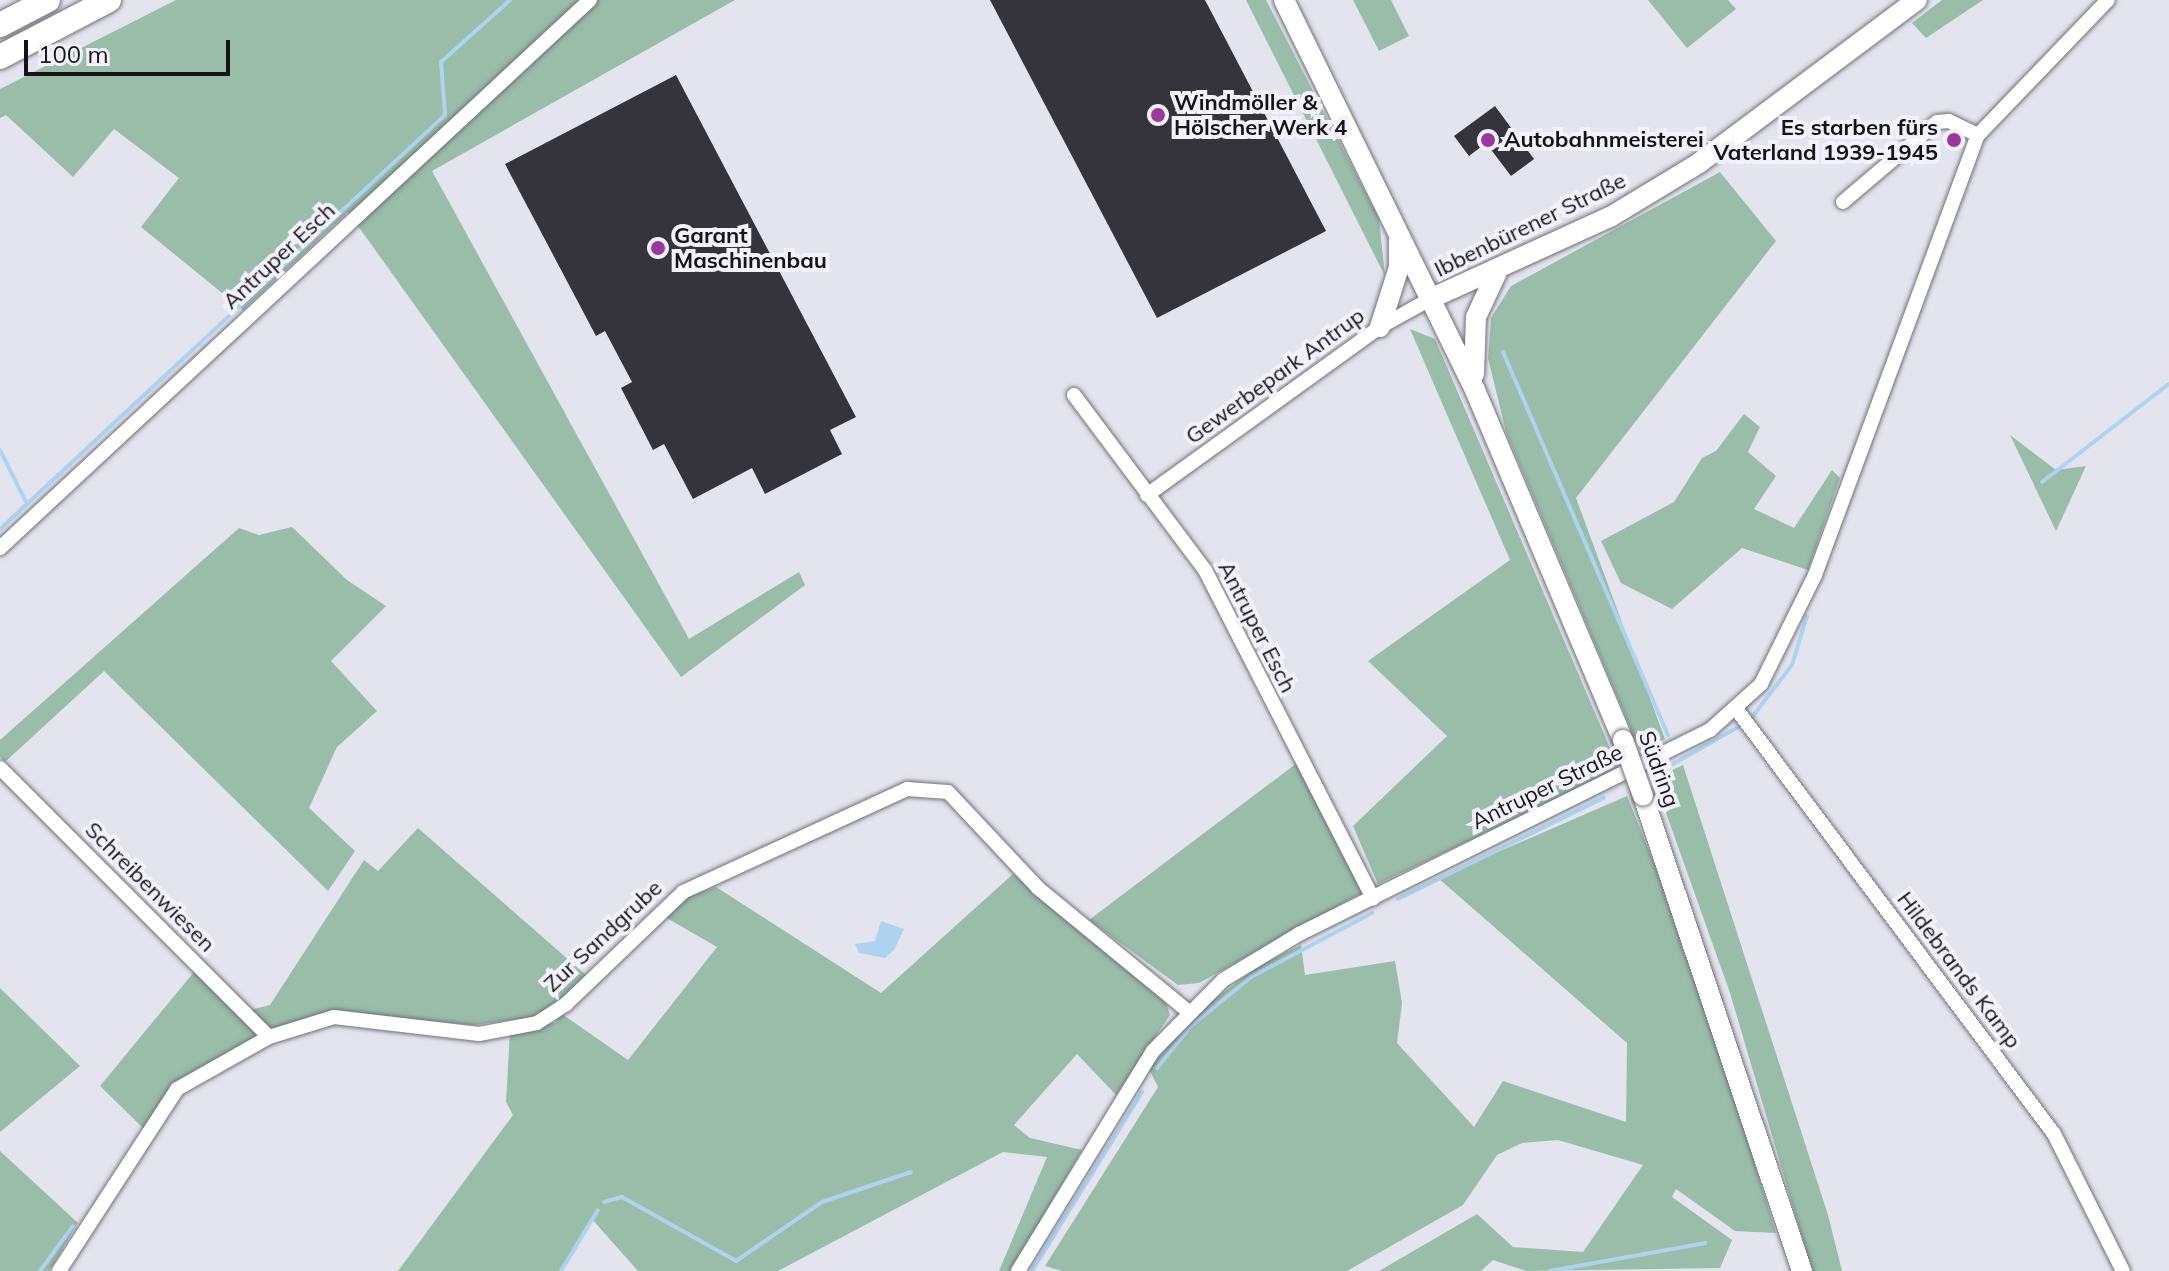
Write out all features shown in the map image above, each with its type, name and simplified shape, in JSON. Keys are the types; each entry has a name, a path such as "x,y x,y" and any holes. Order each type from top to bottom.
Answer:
{"highway":[{"path":"0,25 48,0"},
{"path":"0,57 109,0"}],"main road":[{"name":"Ibbenbürener Straße","path":"1284,0 1432,298 1497,272 1610,217 1699,163 1917,0"},
{"path":"1380,327 1399,267 1399,231"},
{"path":"1475,390 1476,317 1497,272"},
{"name":"Südring","path":"1432,298 1475,390 1623,740 1802,1271"}],"street":[{"name":"Antruper Esch","path":"0,548 590,0"},
{"name":"Antruper Straße","path":"1018,1271 1135,1077 1188,1011 1256,957 1682,745 1737,710 1780,653 1815,575 1978,135 2108,0"},
{"path":"1843,202 1937,122 1949,121 1978,135"},
{"name":"Gewerbepark Antrup","path":"1147,495 1380,327 1432,298"},
{"name":"Antruper Esch","path":"1074,395 1205,570 1373,898"},
{"name":"Hildebrands Kamp","path":"1737,710 2054,1134 2123,1271"},
{"name":"Schreibenwiesen","path":"0,768 269,1037"},
{"name":"Zur Sandgrube","path":"59,1271 177,1089 269,1037 334,1017 479,1034 537,1023 566,1004 683,892 874,800 931,787 964,805 1038,888 1188,1011"}],"green space":[{"path":"176,0 735,0 432,171 689,639 799,572 805,585 681,677 348,212 243,310 141,227 179,178 114,129 73,177 6,115 0,118 0,89"},
{"path":"1246,0 1266,0 1379,219 1385,276"},
{"path":"1353,0 1391,0 1409,36 1379,51"},
{"path":"1648,0 1728,0 1736,9 1687,48"},
{"path":"1942,0 1983,0 1926,38 1912,23"},
{"path":"1720,172 1776,241 1576,498 1665,739 1642,755 1506,432 1488,358 1491,318 1511,286"},
{"path":"1410,329 1435,339 1619,769 1378,884 1353,826 1447,736 1368,661 1510,560"},
{"path":"1744,414 1760,427 1748,452 1776,476 1754,509 1794,528 1832,470 1840,478 1808,570 1742,548 1672,609 1621,583 1601,541 1674,502 1702,458 1716,451"},
{"path":"2010,435 2056,470 2086,466 2056,531"},
{"path":"292,527 347,580 386,606 331,661 377,711 337,747 309,808 355,851 328,891 104,671 5,762 0,757 0,740 239,528 259,535"},
{"path":"1297,763 1363,892 1199,983 1178,985 1089,920"},
{"path":"1683,765 1828,1215 1842,1271 1812,1271 1730,993 1654,779"},
{"path":"1627,796 1689,950 1776,1233 1735,1231 1676,1189 1672,1197 1732,1240 1720,1268 1526,1271 1493,1260 1481,1271 1379,1271 1477,1214 1513,1247 1583,1252 1643,1165 1558,1140 1522,1143 1497,1155 1463,1205 1347,1271 1062,1271 1045,1266 1158,1087 1149,1069 1191,1017 1257,967 1301,945 1305,975 1395,961 1402,1003 1397,1043 1474,1127 1503,1081 1626,1122 1627,1043 1438,878"},
{"path":"418,828 586,975 562,999 533,1017 474,1025 329,1012 176,1085 144,1129 100,1086 194,972 250,1010 270,1005 364,860 378,871"},
{"path":"1013,874 1165,999 1170,1015 1116,1095 1077,1054 1014,1125 1030,1138 1082,1150 1011,1271 999,1271 1047,1157 1003,1152 778,1271 638,1271 591,1218 559,1271 398,1271 513,1115 506,1102 510,1031 555,1023 562,1014 628,1060 717,947 665,917 687,897 716,887 881,993"},
{"path":"0,988 80,1066 0,1132"},
{"path":"0,1151 78,1223 49,1271 0,1271"}],"water":[{"path":"881,921 904,929 894,950 885,958 859,953 855,944 875,941"}],"building":[{"name":"Windmöller & Hölscher Werk 4","path":"990,0 1205,0 1326,231 1157,318"},
{"name":"Garant Maschinenbau","path":"676,75 856,417 830,430 842,454 765,494 752,468 693,499 664,444 653,450 621,388 632,382 605,331 596,336 505,164"},
{"name":"Autobahnmeisterei","path":"1495,106 1534,159 1511,176 1486,143 1469,156 1454,136"}],"waterway":[{"path":"0,529 445,115 441,62 510,0"},
{"path":"1503,352 1668,735"},
{"path":"2042,482 2169,384"},
{"path":"0,450 27,504"},
{"path":"1753,716 1792,665 1807,616"},
{"path":"1673,764 1738,727"},
{"path":"1398,899 1603,798"},
{"path":"1157,1068 1191,1026 1251,977 1372,913"},
{"path":"1032,1271 1142,1092"},
{"path":"604,1202 622,1197 736,1261 822,1202 911,1172"},
{"path":"561,1271 598,1210"},
{"path":"40,1271 73,1226"},
{"path":"1550,1271 1705,1243"}],"place":[{"name":"Windmöller & Hölscher Werk 4","path":"1158,115"},
{"name":"Autobahnmeisterei","path":"1488,140"},
{"name":"Es starben fürs Vaterland 1939-1945","path":"1954,140"},
{"name":"Garant Maschinenbau","path":"658,248"}]}
